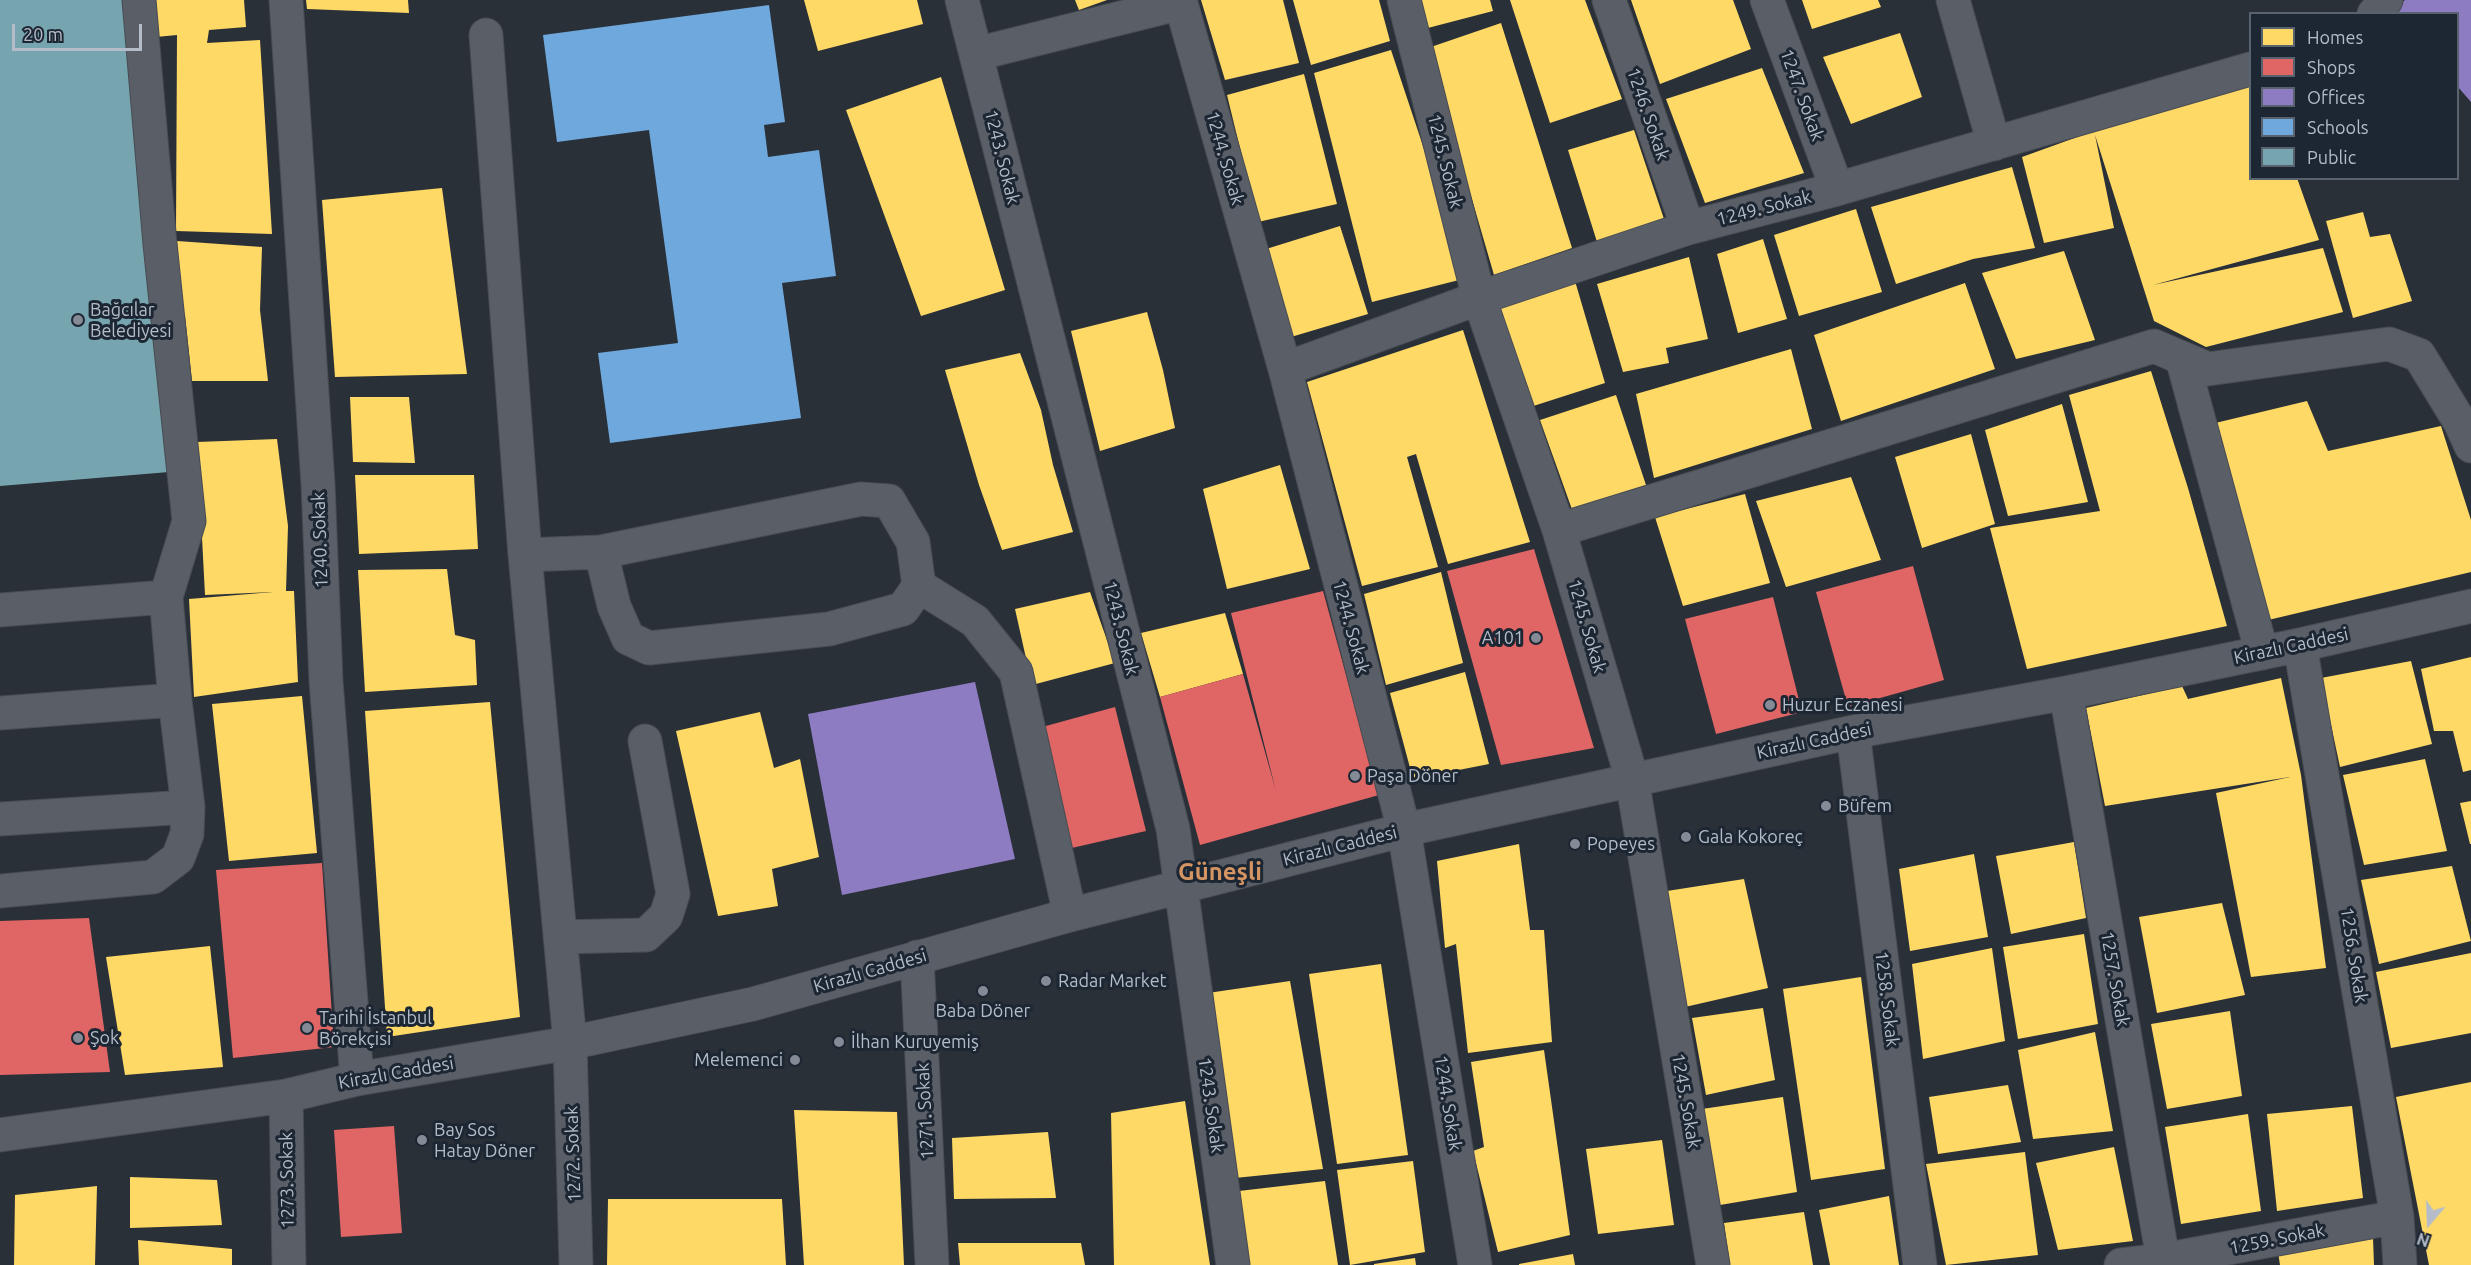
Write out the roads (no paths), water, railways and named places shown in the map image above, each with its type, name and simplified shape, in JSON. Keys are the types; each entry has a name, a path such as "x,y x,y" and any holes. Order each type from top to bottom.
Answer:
{"street":[{"path":"0,891 153,877 178,858 186,834 188,807 166,597 189,521 160,244 139,0"},
{"name":"1240. Sokak","path":"286,0 318,484 326,681 357,1079"},
{"name":"1243. Sokak","path":"962,0 1173,829 1233,1265"},
{"name":"1245. Sokak","path":"1404,0 1479,298 1559,530 1632,779 1713,1265"},
{"name":"1246. Sokak","path":"1609,0 1688,228"},
{"name":"1247. Sokak","path":"1767,0 1837,189"},
{"path":"1953,0 1995,144"},
{"path":"2376,12 2386,0"},
{"path":"976,54 1180,2"},
{"name":"1244. Sokak","path":"1180,2 1285,369 1404,830 1475,1265"},
{"name":"1272. Sokak","path":"486,35 525,555 570,1043 576,1265"},
{"name":"1249. Sokak","path":"1285,369 1479,298 1688,228 1837,189 2249,69"},
{"path":"1559,530 2154,346 2208,369 2389,344 2419,356 2460,422 2471,446"},
{"path":"2182,358 2262,653"},
{"path":"525,555 601,552 861,499 889,501 913,542 919,586 903,609 829,629 649,648 628,638 614,606 601,552"},
{"path":"919,586 975,621 1016,672 1070,915"},
{"path":"0,610 166,597"},
{"name":"Kirazlı Caddesi","path":"0,1135 286,1096 357,1079 570,1043 753,1004 1070,915 1404,830 1853,732 2066,693 2300,645 2471,606"},
{"name":"1256. Sokak","path":"2300,645 2397,1216 2400,1265"},
{"name":"1257. Sokak","path":"2066,693 2163,1263"},
{"path":"0,713 175,700"},
{"name":"1258. Sokak","path":"1853,732 1920,1265"},
{"path":"560,937 646,934 666,916 673,894 645,741"},
{"path":"0,819 188,807"},
{"name":"1271. Sokak","path":"917,957 932,1265"},
{"name":"1273. Sokak","path":"286,1096 289,1265"},
{"name":"1259. Sokak","path":"2121,1265 2163,1263 2397,1216"}],"place":[{"name":"Bağcılar Belediyesi","path":"78,320"},
{"name":"A101","path":"1536,638"},
{"name":"Huzur Eczanesi","path":"1770,705"},
{"name":"Paşa Döner","path":"1355,776"},
{"name":"Büfem","path":"1826,806"},
{"name":"Gala Kokoreç","path":"1686,837"},
{"name":"Popeyes","path":"1575,844"},
{"name":"Radar Market","path":"1046,981"},
{"name":"Baba Döner","path":"983,991"},
{"name":"Tarihi İstanbul Börekçisi","path":"307,1028"},
{"name":"Şok","path":"78,1038"},
{"name":"İlhan Kuruyemiş","path":"839,1042"},
{"name":"Melemenci","path":"795,1060"},
{"name":"Bay Sos Hatay Döner","path":"422,1140"}],"district":[{"name":"Güneşli","path":"1220,872"}]}
